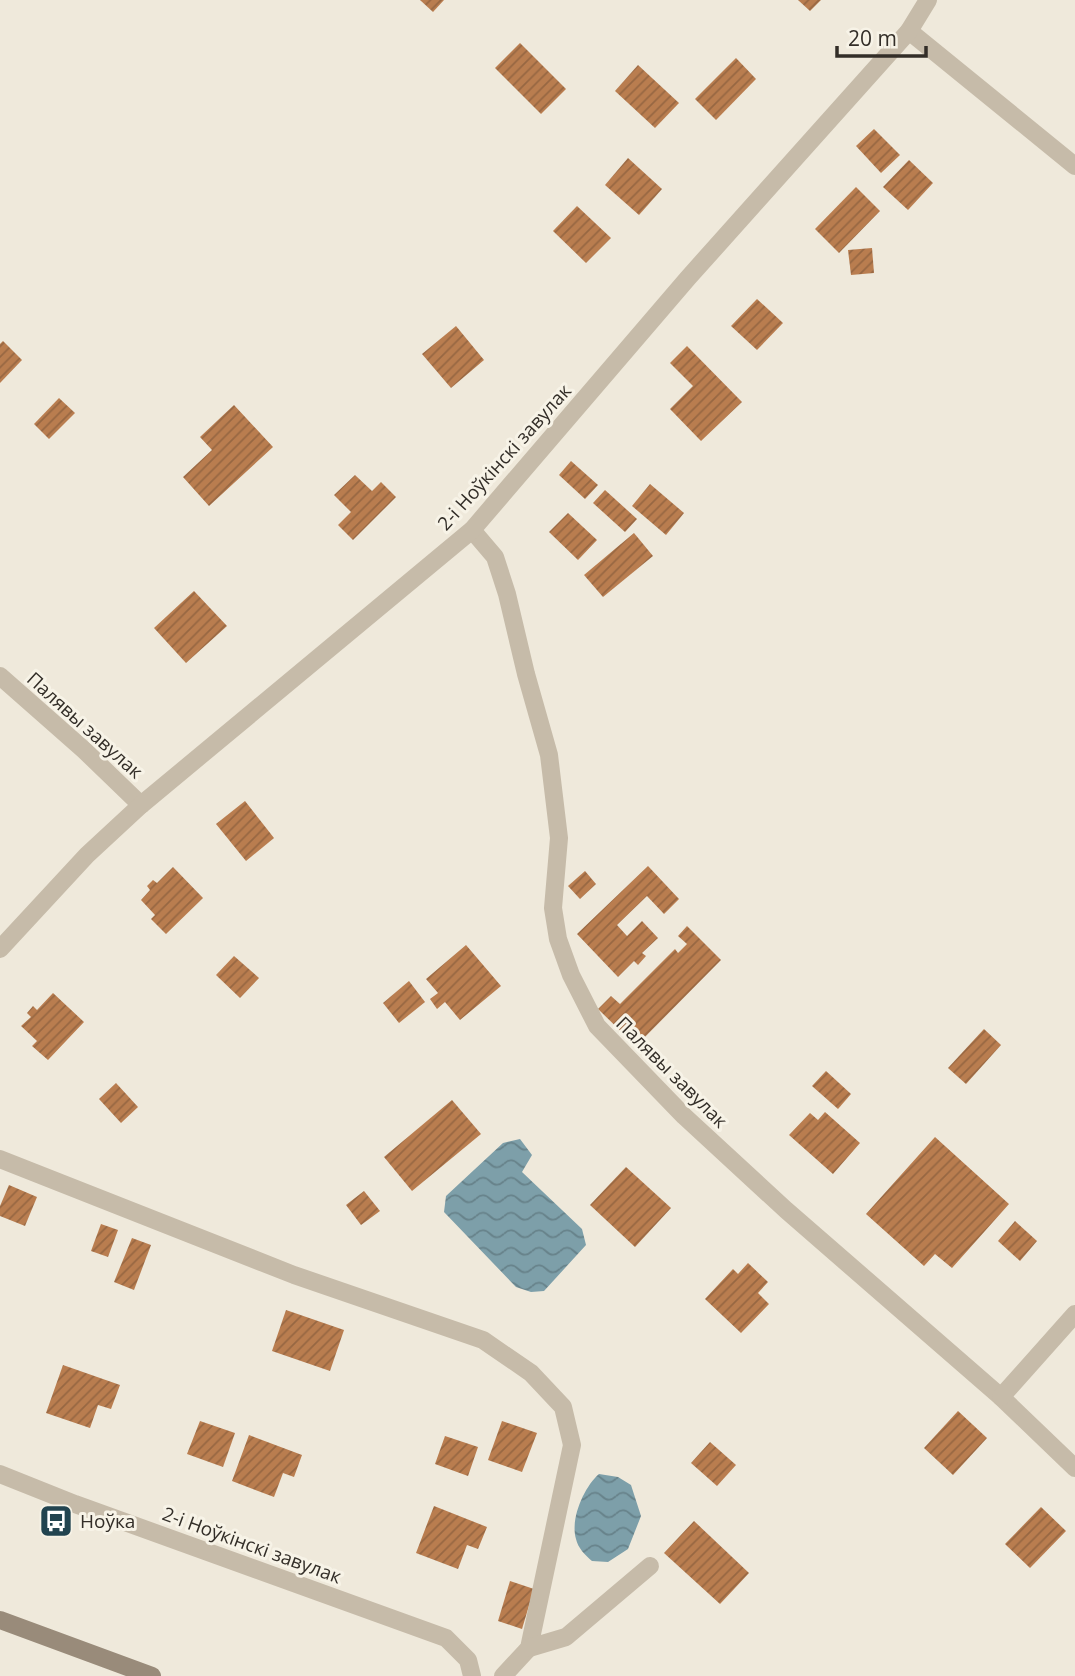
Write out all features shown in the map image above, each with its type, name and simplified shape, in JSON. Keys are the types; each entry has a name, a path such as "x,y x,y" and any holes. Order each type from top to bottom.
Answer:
{"street":[{"name":"2-і Ноўкінскі завулак","path":"0,949 87,855 142,805 472,530 688,278 909,32 928,0"},
{"path":"909,32 1075,166"},
{"name":"Палявы завулак","path":"472,530 495,557 549,755 559,838 553,908 558,939 571,975 597,1026 684,1116 786,1210 1001,1397 1075,1468"},
{"name":"Палявы завулак","path":"0,676 142,805"},
{"path":"0,1159 294,1275 483,1340 531,1373 563,1407 572,1445 529,1648"},
{"path":"1001,1397 1075,1314"},
{"name":"2-і Ноўкінскі завулак","path":"0,1474 446,1638 467,1660 472,1676"},
{"path":"503,1676 529,1648 566,1637 650,1566"},
{"path":"0,1620 152,1676"}],"water":[{"path":"520,1139 532,1155 522,1172 582,1229 586,1245 544,1291 531,1292 516,1287 444,1212 446,1196 503,1143"},
{"path":"599,1474 618,1477 631,1485 641,1516 628,1549 608,1562 589,1559 578,1545 575,1531 580,1504 588,1487"}],"building":[{"path":"420,0 444,0 433,12"},
{"path":"798,0 821,0 810,11"},
{"path":"520,43 566,89 541,114 495,68"},
{"path":"736,58 756,79 716,120 695,99"},
{"path":"638,65 679,103 655,128 615,91"},
{"path":"874,129 900,155 881,173 856,146"},
{"path":"628,158 662,189 639,215 605,185"},
{"path":"909,160 933,183 908,210 883,187"},
{"path":"856,187 880,211 839,253 815,229"},
{"path":"577,206 611,238 586,263 553,231"},
{"path":"872,248 874,273 851,275 848,250"},
{"path":"757,299 783,323 757,350 731,326"},
{"path":"456,326 484,360 451,388 422,354"},
{"path":"3,341 22,360 0,383 0,344"},
{"path":"687,346 742,402 701,441 670,409 693,386 670,363"},
{"path":"59,398 75,413 49,439 34,424"},
{"path":"234,405 273,447 209,506 183,477 212,450 200,437"},
{"path":"571,461 598,485 585,499 559,475"},
{"path":"355,475 372,491 381,482 396,497 353,540 338,525 351,512 334,495"},
{"path":"650,484 684,513 666,535 632,506"},
{"path":"605,490 637,519 625,532 593,503"},
{"path":"568,513 597,540 578,560 549,532"},
{"path":"634,533 653,556 603,597 584,575"},
{"path":"194,591 227,626 186,663 154,628"},
{"path":"245,801 274,838 246,861 216,824"},
{"path":"648,866 679,899 664,914 647,896 617,925 627,936 642,921 658,938 642,953 646,956 638,965 634,961 618,977 577,934"},
{"path":"173,867 203,898 166,934 151,919 155,915 141,900 150,890 147,886 153,880 157,883"},
{"path":"585,871 596,884 580,899 568,886"},
{"path":"687,926 721,960 636,1046 598,1009 611,996 620,1004 675,949 678,953 687,944 678,936"},
{"path":"466,945 501,986 460,1020 445,1002 437,1009 430,999 438,993 426,979"},
{"path":"234,956 259,978 240,998 216,975"},
{"path":"409,981 425,1002 399,1023 383,1003"},
{"path":"53,993 84,1022 48,1060 32,1046 37,1041 21,1026 31,1017 27,1013 33,1006 37,1010"},
{"path":"984,1029 1001,1045 966,1084 948,1068"},
{"path":"826,1071 851,1094 838,1109 812,1086"},
{"path":"116,1083 138,1107 121,1123 99,1099"},
{"path":"452,1100 481,1134 412,1191 384,1157"},
{"path":"825,1112 860,1143 833,1174 789,1135 810,1113 818,1120"},
{"path":"935,1137 1009,1204 952,1268 935,1254 924,1266 866,1214"},
{"path":"626,1167 671,1208 635,1247 590,1205"},
{"path":"9,1185 37,1197 25,1226 0,1216 0,1206"},
{"path":"364,1191 380,1211 361,1225 346,1205"},
{"path":"1015,1221 1037,1241 1020,1261 998,1241"},
{"path":"101,1224 118,1230 108,1257 91,1251"},
{"path":"132,1238 151,1245 134,1290 114,1282"},
{"path":"748,1263 768,1282 758,1293 769,1304 741,1333 705,1299 733,1269 738,1274"},
{"path":"286,1310 344,1330 330,1371 272,1351"},
{"path":"63,1365 120,1385 111,1409 98,1405 90,1428 46,1413"},
{"path":"958,1411 987,1438 953,1475 924,1448"},
{"path":"200,1421 235,1433 223,1467 187,1454"},
{"path":"502,1421 537,1433 522,1472 488,1460"},
{"path":"249,1435 302,1455 294,1477 283,1473 274,1497 232,1481"},
{"path":"445,1436 478,1447 468,1476 435,1464"},
{"path":"710,1442 736,1465 717,1486 691,1463"},
{"path":"434,1506 487,1527 478,1549 467,1545 458,1569 416,1553"},
{"path":"1041,1507 1066,1531 1030,1568 1005,1544"},
{"path":"694,1521 749,1573 720,1604 664,1553"},
{"path":"510,1581 534,1589 522,1629 498,1621"}],"place":[{"name":"Ноўка","path":"56,1521"}]}
